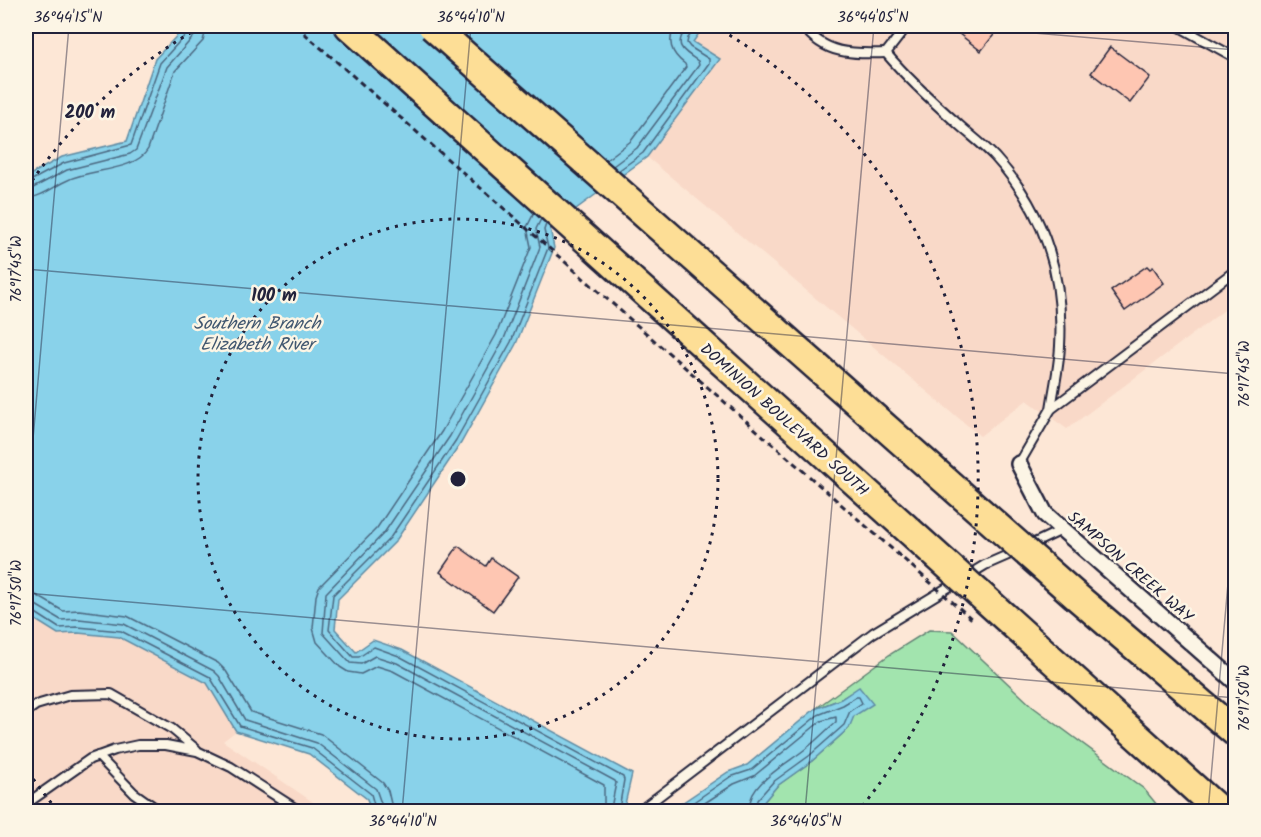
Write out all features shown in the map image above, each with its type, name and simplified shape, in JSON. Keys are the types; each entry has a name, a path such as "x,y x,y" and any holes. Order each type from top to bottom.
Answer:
{"highway":[{"name":"DOMINION BOULEVARD SOUTH","path":"349,26 1221,812"},
{"path":"432,26 1077,597 1236,733"}],"street":[{"name":"SAMPSON CREEK WAY","path":"1019,464 1039,506 1062,530 1236,682"}],"lane":[{"path":"803,26 813,39 829,48 856,54 886,53 916,85 994,156 1023,192 1040,221 1053,256 1061,319 1060,348 1051,409 1019,464"},
{"path":"886,53 907,26"},
{"path":"1178,26 1236,58"},
{"path":"1051,409 1236,270"},
{"path":"638,812 873,633 985,565 1062,530"},
{"path":"26,712 36,705 70,694 111,694 172,729 197,751"},
{"path":"26,804 90,759 138,745 166,745 197,751 231,767 301,812"},
{"path":"98,756 134,793 161,812"}],"path":[{"path":"296,26 977,624"}],"shaded area":[{"path":"704,26 1235,26 1235,302 1067,429 1027,400 980,436 647,157 719,60 692,42"},
{"path":"26,614 58,634 78,633 119,637 207,683 236,731 223,741 326,811 26,811"}],"green space":[{"path":"929,630 952,631 1033,707 1144,789 1162,811 769,812 762,804 777,786 812,761 849,728 859,688 841,699 815,709 889,655"}],"water":[{"name":"Southern Branch Elizabeth River","path":"186,26 704,26 693,42 720,59 647,157 550,228 554,248 516,344 461,443 395,542 338,599 335,629 356,652 373,640 402,650 632,774 625,804 631,811 371,811 367,799 309,754 236,731 207,683 119,637 78,633 58,634 26,614 26,177 62,157 127,141 155,59"},
{"path":"859,687 873,704 854,716 849,728 812,761 777,786 762,804 769,811 670,811 728,772 747,765 815,709 841,699"}],"building":[{"path":"949,26 1001,26 981,51"},
{"path":"1110,47 1150,77 1130,103 1091,73"},
{"path":"1147,266 1150,269 1153,267 1164,283 1125,311 1111,291"},
{"path":"458,546 486,566 491,558 518,577 493,611 440,572"}]}
